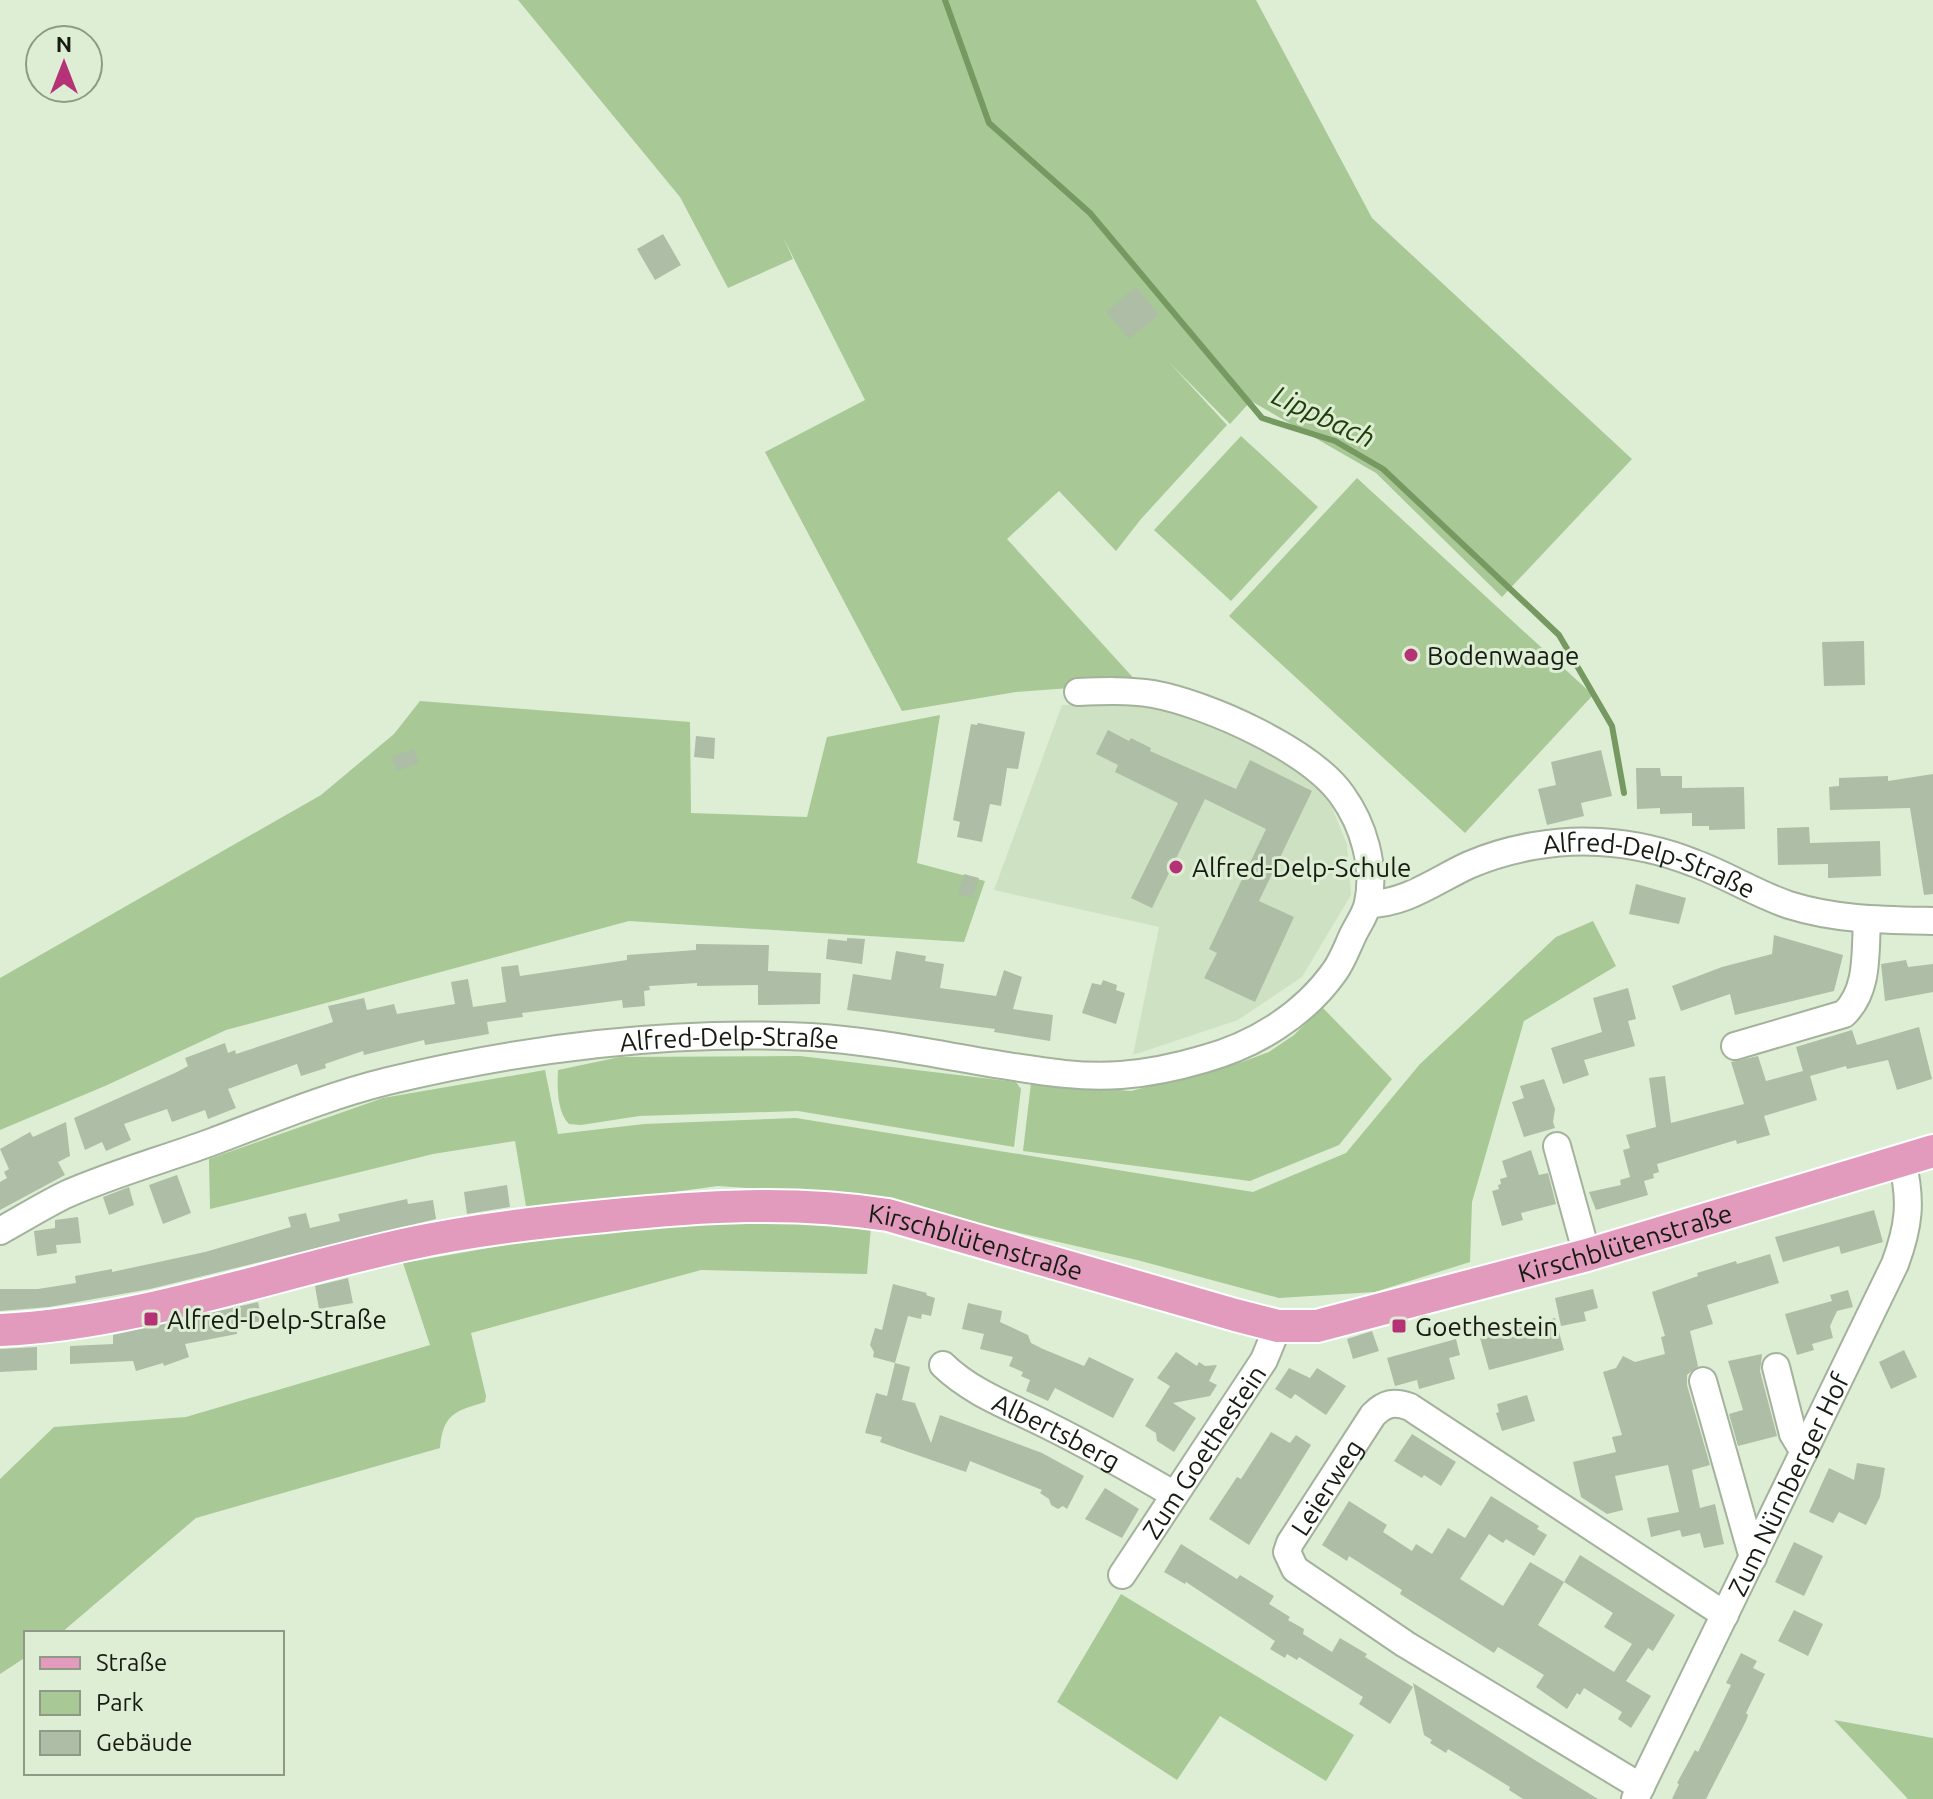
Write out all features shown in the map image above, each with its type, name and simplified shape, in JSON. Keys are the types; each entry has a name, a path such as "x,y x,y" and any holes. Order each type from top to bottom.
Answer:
{"main road":[{"name":"Kirschblütenstraße","path":"0,1330 87,1322 410,1244 559,1220 667,1210 790,1205 888,1215 1278,1326 1317,1326 1587,1255 1933,1151"}],"street":[{"name":"Alfred-Delp-Straße","path":"0,1231 67,1194 330,1099 386,1082 457,1067 648,1037 815,1037 1072,1074 1116,1075 1151,1072 1207,1059 1256,1040 1290,1018 1336,970 1368,904 1369,869 1364,836 1354,812 1338,789 1319,770 1277,744 1195,705 1121,690 1078,692"},
{"name":"Alfred-Delp-Straße","path":"1368,904 1396,901 1499,854 1567,842 1599,842 1664,853 1786,904 1843,918 1933,921"},
{"path":"1735,1046 1844,1014 1859,993 1863,977 1867,920"},
{"path":"1557,1146 1587,1255"},
{"name":"Zum Nürnberger Hof","path":"1638,1793 1895,1264 1909,1213 1908,1184 1902,1161"},
{"name":"Zum Goethestein","path":"1122,1575 1264,1360 1278,1326"},
{"name":"Albertsberg","path":"943,1365 958,1380 991,1400 1103,1453 1173,1494"},
{"path":"1776,1367 1793,1434 1804,1452"},
{"path":"1703,1381 1753,1558"},
{"name":"Leierweg","path":"1638,1793 1405,1644 1295,1569 1287,1552 1290,1543 1373,1415 1390,1403 1399,1403 1410,1407 1725,1615"}],"shaded area":[{"name":"Alfred-Delp-Schule","path":"1145,704 1227,731 1321,781 1347,844 1351,895 1302,977 1238,1020 1133,1055 1159,927 994,890 1062,705"}],"green space":[{"path":"518,0 1256,0 1372,218 1632,459 1502,597 1376,473 1251,401 1230,424 1168,361 1227,425 1116,551 1059,491 1007,539 1138,683 1016,692 902,711 765,452 865,400 783,237 793,259 728,288 680,197"},
{"path":"1241,436 1318,507 1231,601 1154,530"},
{"name":"Bodenwaage","path":"1357,478 1593,695 1465,833 1229,616"},
{"path":"420,701 690,722 691,813 807,817 827,737 940,715 917,863 985,881 964,942 629,921 226,1030 0,1130 0,978 321,795 394,734"},
{"path":"1593,921 1616,966 1524,1021 1472,1202 1470,1262 1375,1292 1279,1298 1137,1260 859,1196 718,1186 527,1212 515,1141 433,1154 210,1209 209,1159 383,1098 545,1070 558,1134 644,1124 796,1118 1253,1192 1346,1153 1420,1064 1556,937"},
{"path":"1322,1007 1392,1079 1339,1145 1250,1181 1023,1151 1031,1083 1131,1091 1269,1052 1294,1035"},
{"path":"800,1056 1016,1082 1021,1089 1014,1147 798,1111 639,1116 569,1124 560,1106 558,1070 620,1057"},
{"path":"739,1219 871,1227 867,1274 701,1270 471,1333 485,1402 452,1416 444,1428 440,1448 196,1518 63,1631 24,1631 24,1658 0,1674 0,1479 54,1427 186,1417 430,1345 403,1263 562,1235"},
{"path":"1121,1594 1354,1735 1326,1781 1220,1716 1177,1780 1057,1702"},
{"path":"1834,1720 1933,1738 1933,1799 1908,1799"}],"building":[{"path":"663,234 681,265 655,280 637,249"},
{"path":"1136,287 1159,315 1129,339 1106,312"},
{"path":"1864,641 1865,685 1824,686 1822,642"},
{"path":"971,724 1025,732 1018,769 1007,768 1001,806 990,804 982,842 957,837 960,822 953,820"},
{"path":"1108,730 1236,789 1250,760 1312,791 1259,901 1294,917 1255,1002 1204,978 1217,953 1209,949 1266,829 1205,799 1152,908 1131,898 1178,803 1115,772 1118,765 1096,754"},
{"path":"696,736 715,738 714,759 694,757"},
{"path":"414,749 419,764 396,771 391,756"},
{"path":"1601,750 1612,796 1581,803 1584,816 1547,825 1538,789 1556,785 1551,762"},
{"path":"1636,768 1660,768 1661,776 1682,776 1682,788 1744,787 1745,829 1709,830 1709,826 1692,826 1692,813 1660,814 1660,808 1637,809"},
{"path":"1933,774 1933,894 1924,895 1910,808 1830,810 1829,787 1839,786 1839,778 1888,776 1888,781"},
{"path":"1809,827 1810,843 1880,841 1881,876 1828,878 1828,864 1778,865 1777,828"},
{"path":"964,874 979,878 973,898 958,894"},
{"path":"1636,884 1686,898 1679,924 1629,914"},
{"path":"1774,935 1843,955 1834,991 1735,1015 1730,994 1681,1011 1672,986 1722,967 1772,954"},
{"path":"847,938 865,939 862,964 826,959 828,939 847,941"},
{"path":"696,944 769,945 768,971 821,973 820,1004 758,1005 758,985 697,986 697,983 649,986 650,990 644,991 645,1006 623,1008 622,1000 522,1013 523,1017 487,1022 489,1034 425,1045 424,1040 364,1055 363,1051 301,1076 297,1064 228,1089 236,1108 208,1119 205,1110 172,1122 167,1109 124,1124 131,1140 106,1151 102,1142 85,1150 74,1118 177,1072 188,1066 185,1058 225,1043 228,1053 235,1050 236,1054 333,1022 328,1006 364,998 367,1010 394,1004 397,1014 455,1004 451,982 468,979 473,1007 506,1002 501,967 518,965 520,976 627,960 627,955 696,950"},
{"path":"896,951 926,956 925,961 944,964 940,988 996,996 1004,970 1022,977 1013,1009 1053,1015 1050,1041 994,1032 995,1029 847,1010 853,974 891,980"},
{"path":"1906,960 1908,967 1933,964 1933,992 1885,1001 1881,964"},
{"path":"1103,980 1117,985 1116,990 1125,993 1116,1024 1082,1013 1092,983 1101,985"},
{"path":"1628,988 1636,1019 1628,1021 1635,1046 1584,1060 1589,1075 1563,1084 1551,1048 1602,1032 1593,998"},
{"path":"1919,1027 1932,1079 1897,1090 1888,1060 1847,1069 1846,1066 1810,1076 1817,1100 1764,1116 1770,1135 1737,1144 1736,1140 1657,1164 1659,1172 1653,1174 1654,1178 1644,1181 1648,1195 1596,1210 1589,1192 1621,1185 1620,1180 1630,1177 1623,1150 1630,1148 1626,1135 1656,1127 1649,1078 1665,1076 1671,1123 1744,1104 1731,1062 1758,1056 1766,1081 1803,1071 1796,1047 1852,1030 1857,1045"},
{"path":"1544,1079 1555,1109 1555,1128 1524,1137 1512,1102 1524,1098 1520,1086"},
{"path":"66,1122 70,1156 58,1162 65,1175 0,1210 0,1182 7,1178 4,1172 9,1169 0,1149 30,1132 33,1137"},
{"path":"1531,1150 1539,1175 1548,1173 1556,1204 1521,1213 1523,1220 1502,1226 1492,1191 1499,1189 1500,1179 1507,1177 1502,1161"},
{"path":"177,1175 191,1213 163,1224 149,1185"},
{"path":"507,1185 510,1207 467,1214 464,1192"},
{"path":"129,1187 134,1205 109,1215 103,1197"},
{"path":"407,1199 408,1204 433,1200 436,1219 150,1289 49,1307 0,1311 0,1289 38,1289 76,1283 75,1276 112,1269 112,1272 205,1252 291,1227 288,1217 306,1213 310,1228 340,1221 338,1214"},
{"path":"1874,1210 1883,1242 1841,1254 1839,1246 1783,1262 1775,1237"},
{"path":"78,1217 81,1243 56,1245 57,1253 37,1256 34,1231 55,1228 55,1220"},
{"path":"1770,1254 1779,1283 1707,1305 1713,1324 1690,1331 1698,1366 1687,1375 1687,1385 1710,1465 1692,1470 1700,1508 1715,1504 1724,1544 1704,1548 1700,1533 1682,1537 1680,1530 1651,1537 1647,1518 1679,1512 1668,1465 1615,1476 1623,1510 1607,1514 1581,1497 1573,1462 1616,1452 1612,1437 1622,1435 1603,1372 1616,1368 1623,1356 1635,1362 1665,1354 1661,1337 1665,1336 1652,1292 1698,1276 1697,1273"},
{"path":"348,1278 353,1303 319,1309 315,1286"},
{"path":"893,1284 935,1298 931,1316 922,1314 921,1319 908,1316 895,1363 873,1357 870,1345 875,1328 882,1330"},
{"path":"1593,1289 1598,1308 1584,1312 1586,1321 1561,1326 1555,1298"},
{"path":"1848,1290 1853,1307 1837,1311 1830,1326 1833,1338 1812,1344 1814,1350 1797,1355 1785,1314 1832,1301 1830,1295"},
{"path":"258,1302 262,1321 236,1326 237,1334 185,1344 189,1357 164,1366 163,1363 136,1371 133,1361 70,1364 70,1346 113,1344 113,1335"},
{"path":"968,1303 1002,1311 1000,1322 1028,1335 1031,1343 1043,1349 1084,1366 1089,1357 1134,1379 1113,1418 1055,1388 1048,1401 1026,1391 1030,1380 1021,1376 1023,1372 1009,1366 1013,1357 980,1349 984,1334 962,1329"},
{"path":"1555,1318 1564,1350 1489,1370 1480,1338"},
{"path":"1372,1331 1379,1351 1353,1359 1347,1339"},
{"path":"1456,1339 1460,1355 1449,1358 1455,1379 1419,1389 1417,1380 1395,1386 1387,1358"},
{"path":"37,1347 37,1370 0,1372 0,1349"},
{"path":"1904,1350 1917,1377 1891,1389 1879,1362"},
{"path":"1176,1352 1197,1366 1199,1362 1205,1366 1217,1365 1209,1381 1217,1385 1210,1396 1173,1403 1196,1418 1174,1452 1157,1441 1156,1433 1145,1426 1170,1386 1157,1378"},
{"path":"1762,1354 1760,1371 1777,1436 1738,1446 1729,1414 1743,1410 1728,1361"},
{"path":"895,1363 910,1367 902,1400 915,1403 931,1443 940,1415 1042,1453 1084,1476 1067,1509 1051,1505 1049,1499 1040,1493 1042,1490 970,1461 966,1472 880,1442 882,1437 865,1433 876,1393 887,1396"},
{"path":"1289,1368 1310,1378 1317,1368 1346,1386 1326,1415 1295,1394 1291,1399 1275,1389"},
{"path":"1527,1395 1535,1421 1502,1431 1496,1413 1499,1412 1497,1404"},
{"path":"1271,1432 1290,1443 1296,1435 1311,1445 1249,1545 1209,1519 1237,1477 1241,1479"},
{"path":"1412,1434 1456,1462 1441,1486 1394,1461"},
{"path":"1857,1463 1885,1468 1880,1497 1866,1525 1839,1512 1833,1523 1809,1512 1829,1468 1854,1480"},
{"path":"1105,1488 1139,1509 1122,1538 1085,1519"},
{"path":"1491,1496 1539,1526 1537,1529 1547,1535 1534,1556 1506,1539 1503,1543 1489,1534 1460,1579 1503,1606 1530,1562 1564,1582 1580,1555 1675,1615 1653,1651 1648,1648 1626,1681 1651,1696 1631,1728 1618,1719 1622,1712 1584,1688 1567,1709 1536,1687 1544,1675 1498,1647 1494,1653 1400,1594 1402,1590 1349,1556 1347,1561 1322,1545 1349,1501 1387,1525 1383,1532 1412,1551 1416,1544 1432,1554 1448,1528 1465,1538","holes":["1564,1582 1613,1613 1604,1627 1632,1644 1614,1672 1538,1625"]},
{"path":"1794,1542 1823,1556 1804,1596 1775,1582"},
{"path":"1181,1544 1237,1579 1240,1575 1274,1596 1269,1604 1304,1629 1303,1634 1332,1652 1340,1638 1413,1687 1390,1724 1359,1704 1363,1697 1299,1657 1297,1660 1287,1654 1285,1658 1270,1649 1275,1641 1186,1582 1164,1572"},
{"path":"1794,1610 1823,1624 1808,1656 1778,1641"},
{"path":"1741,1653 1757,1661 1753,1668 1765,1674 1746,1713 1746,1721 1706,1799 1672,1799 1677,1783 1695,1750 1698,1752 1731,1685 1726,1683"},
{"path":"1413,1683 1598,1799 1523,1799 1509,1790 1510,1787 1448,1749 1446,1753 1430,1743 1432,1740 1424,1735"}],"waterway":[{"name":"Lippbach","path":"945,0 989,123 1090,213 1262,418 1335,441 1383,469 1559,635 1612,726 1624,793"}],"place":[{"name":"Bodenwaage","path":"1411,655"},
{"name":"Alfred-Delp-Schule","path":"1176,867"},
{"name":"Alfred-Delp-Straße","path":"151,1319"},
{"name":"Goethestein","path":"1399,1326"}]}
